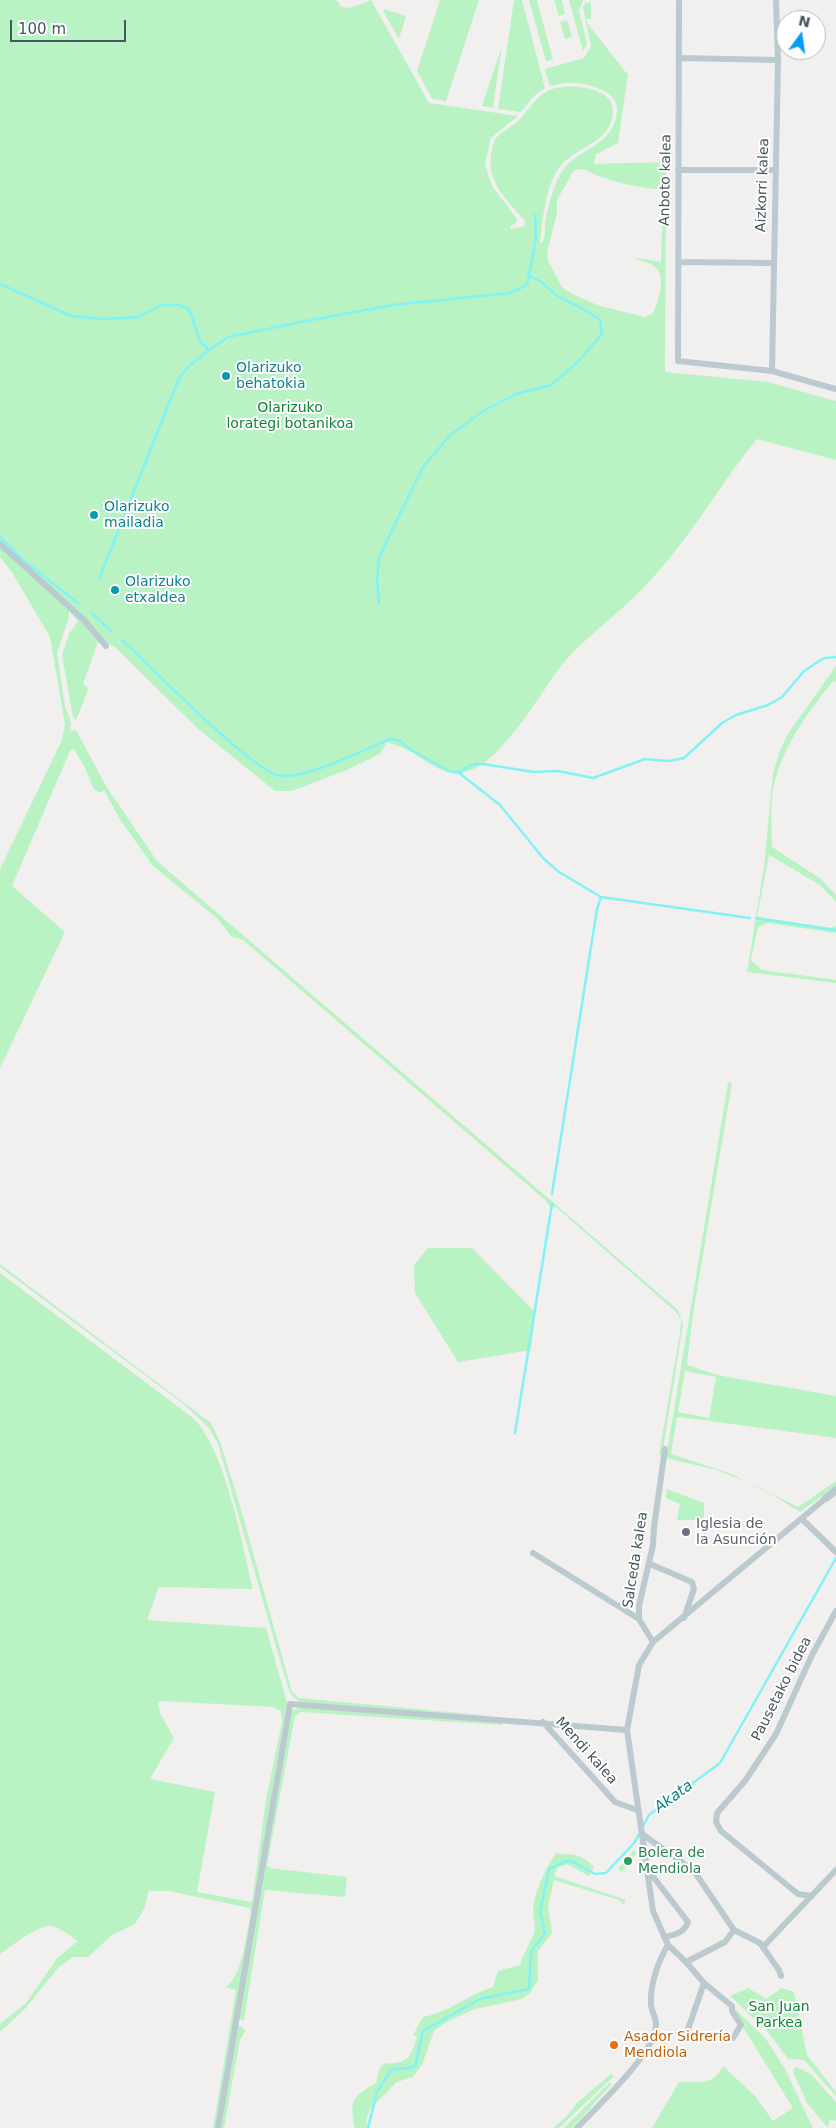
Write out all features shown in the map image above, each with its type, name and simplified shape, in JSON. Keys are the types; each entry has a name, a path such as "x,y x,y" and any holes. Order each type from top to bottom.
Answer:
{"street":[{"name":"Anboto kalea","path":"680,0 678,361 772,371"},
{"path":"680,58 776,60"},
{"name":"Aizkorri kalea","path":"772,371 778,60"},
{"path":"678,170 776,170"},
{"path":"678,262 773,263"},
{"path":"772,371 836,390"},
{"path":"0,544 84,620 106,646"},
{"name":"Salceda kalea","path":"653,1642 639,1620 639,1606 650,1564 665,1448"},
{"path":"733,2038 741,2025 732,2011 732,2006 704,1983 668,1945 653,1911 627,1730 637,1671 645,1653 653,1642 683,1619 754,1556 836,1490"},
{"path":"802,1519 836,1552"},
{"path":"533,1553 639,1620"},
{"path":"650,1564 692,1582 694,1589 683,1619"},
{"name":"Pausetako bidea","path":"812,1896 798,1894 721,1831 716,1822 717,1813 745,1781 776,1734 812,1655 836,1611"},
{"path":"218,2128 290,1704 543,1722 627,1730"},
{"name":"Mendi kalea","path":"543,1722 615,1802 637,1810"},
{"path":"642,1834 694,1871 734,1930 760,1943 779,1970 781,1976"},
{"path":"648,1870 688,1922 686,1927 677,1935 664,1937"},
{"path":"763,1947 836,1870"},
{"path":"686,1962 725,1942 734,1930"},
{"path":"577,2128 638,2063 651,2041 656,2025 650,2004 653,1986 661,1956 668,1945"},
{"path":"686,2035 704,1983"}],"green space":[{"name":"Olarizuko lorategi botanikoa","path":"0,0 336,0 342,7 350,8 371,0 429,103 518,116 491,138 485,164 492,186 517,219 515,224 510,226 511,229 525,226 525,221 494,180 490,161 496,139 519,120 536,100 548,91 555,88 576,87 597,91 611,102 613,110 611,121 607,130 600,137 574,154 559,168 554,176 545,204 540,242 542,243 549,205 561,173 576,157 603,139 610,132 615,122 617,106 615,100 608,93 583,84 564,83 550,86 545,69 584,58 591,46 583,7 585,3 591,2 591,19 586,19 588,24 628,75 618,143 596,154 594,164 666,162 665,372 768,382 836,401 836,460 757,439 661,569 635,596 565,661 505,743 477,768 462,773 442,770 408,751 387,742 380,754 349,769 292,791 275,791 197,728 115,647 99,639 83,684 89,688 76,720 73,717 62,655 69,634 78,621 69,611 69,617 57,653 65,706 71,722 70,731 76,730 106,786 157,861 678,1310 683,1325 662,1455 659,1455 680,1333 681,1320 676,1312 556,1207 551,1208 545,1200 243,940 231,936 218,919 153,866 121,821 104,790 101,793 94,790 84,766 74,749 70,751 12,886 65,932 0,1068 0,869 62,740 65,724 50,637 13,574 0,557","holes":["583,169 622,183 663,190 661,262 632,257 653,265 659,271 661,283 659,296 653,313 645,317 600,306 572,294 562,287 548,261 547,252 557,213 557,200 574,170"]},
{"path":"440,0 479,0 446,101 432,99 417,71"},
{"path":"514,0 522,0 545,88 535,95 521,112 498,109"},
{"path":"529,0 537,0 553,60 546,61"},
{"path":"554,0 562,0 565,14 559,16"},
{"path":"569,0 583,0 579,11 587,44 583,51"},
{"path":"384,9 406,16 399,39 383,11"},
{"path":"567,20 572,37 565,39 560,22"},
{"path":"502,46 493,108 482,106"},
{"path":"836,666 836,682 833,681 815,704 791,741 779,767 773,789 771,814 772,847 821,879 836,895 836,902 820,885 769,855 757,917 829,928 836,926 836,933 768,923 758,927 751,960 762,970 836,980 836,983 747,972 764,867 773,773 787,735"},
{"path":"728,1083 732,1083 693,1314 687,1365 717,1375 836,1396 836,1438 677,1417 671,1454 729,1473 752,1484 717,1470 666,1458","holes":["685,1371 716,1377 709,1418 678,1412"]},
{"path":"428,1248 472,1248 535,1312 531,1350 458,1362 415,1293 414,1265"},
{"path":"0,1264 211,1423 220,1442 238,1499 292,1692 299,1698 503,1717 301,1702 295,1698 286,1681 218,1444 209,1428 185,1405 0,1267"},
{"path":"0,1273 193,1418 204,1432 214,1451 231,1498 253,1589 159,1587 147,1620 266,1628 287,1702 216,2128 213,2128 236,1990 225,1987 236,1975 240,1965 251,1912 249,1908 169,1891 149,1891 144,1909 135,1924 112,1935 88,1957 73,1957 58,1968 25,2009 0,2032 0,2024 26,2003 58,1957 78,1941 60,1929 49,1926 31,1933 0,1954","holes":["160,1701 273,1707 281,1711 282,1722 266,1800 252,1902 197,1892 215,1792 150,1779 174,1738 160,1713 158,1704"]},
{"path":"836,1481 836,1486 800,1512 767,1492 798,1507"},
{"path":"667,1489 704,1503 704,1529 700,1525 695,1524 696,1520 677,1520 680,1504 666,1498"},
{"path":"300,1707 502,1722 502,1725 301,1712 295,1716 267,1865 270,1868 347,1877 345,1897 265,1890 244,2020 239,2019 290,1717 292,1711"},
{"name":"Bolera de Mendiola","path":"634,1850 637,1853 622,1872 618,1869"},
{"path":"556,1853 580,1857 594,1867 589,1876 567,1864 558,1867 554,1876 626,1900 624,1904 619,1900 554,1880 548,1906 552,1933 538,1951 538,1980 530,1993 522,1999 475,2009 448,2021 434,2031 422,2065 413,2077 397,2082 370,2109 366,2121 368,2128 355,2128 352,2111 354,2100 376,2083 382,2065 397,2063 409,2057 417,2037 413,2035 423,2017 433,2015 493,1987 498,1971 520,1965 534,1933 533,1910 538,1887"},
{"name":"San Juan Parkea","path":"748,1988 766,1999 782,1988 794,1992 807,2055 836,2092 836,2096 804,2060 788,2059 769,2033 730,1996"},
{"path":"733,2011 737,2011 766,2039 785,2069 813,2128 652,2128 679,2082 705,2082 715,2077 723,2066 755,2096 773,2121 793,2108"},
{"path":"238,2026 244,2027 243,2030 246,2030 240,2040 224,2128 220,2128"},
{"path":"797,2067 811,2074 836,2102 836,2121 830,2119 828,2128 807,2103 793,2072 794,2068"},
{"path":"611,2074 614,2076 559,2128 553,2128 566,2117 577,2103"},
{"path":"609,2083 612,2084 572,2128 564,2128"}],"waterway":[{"path":"209,350 228,337 301,322 393,305 510,293 527,285 536,238 535,215"},
{"path":"379,603 377,580 379,557 423,467 450,435 485,410 516,394 551,385 577,363 602,334 600,320 595,316 558,296 537,279 528,276"},
{"path":"0,284 71,316 105,319 139,317 162,305 179,305 189,309 200,341 209,350 189,366 179,378 99,579"},
{"path":"0,537 23,560 78,603"},
{"path":"92,613 111,631"},
{"path":"122,640 226,739 268,771 281,776 305,773 320,768 390,739 400,741 413,751 451,772 458,772 474,764 483,764 534,772 558,771 593,778 645,759 669,761 684,758 722,723 736,715 768,705 782,697 804,671 824,658 836,657"},
{"path":"458,772 500,805 543,858 559,872 601,897 750,918"},
{"path":"552,1194 597,909 601,897"},
{"path":"756,918 836,930"},
{"path":"515,1433 552,1204"},
{"name":"Akata","path":"643,1826 649,1815 720,1763 836,1558"},
{"name":"Akata","path":"368,2128 377,2092 391,2070 415,2067 423,2031 480,1999 529,1989 531,1952 545,1933 540,1912 549,1869 569,1860 595,1874 606,1873 634,1843 640,1833"}],"place":[{"name":"Olarizuko behatokia","path":"226,376"},
{"name":"Olarizuko mailadia","path":"94,515"},
{"name":"Olarizuko etxaldea","path":"115,590"},
{"name":"Iglesia de la Asunción","path":"686,1532"},
{"name":"Bolera de Mendiola","path":"628,1861"},
{"name":"Asador Sidrería Mendiola","path":"614,2045"}]}
